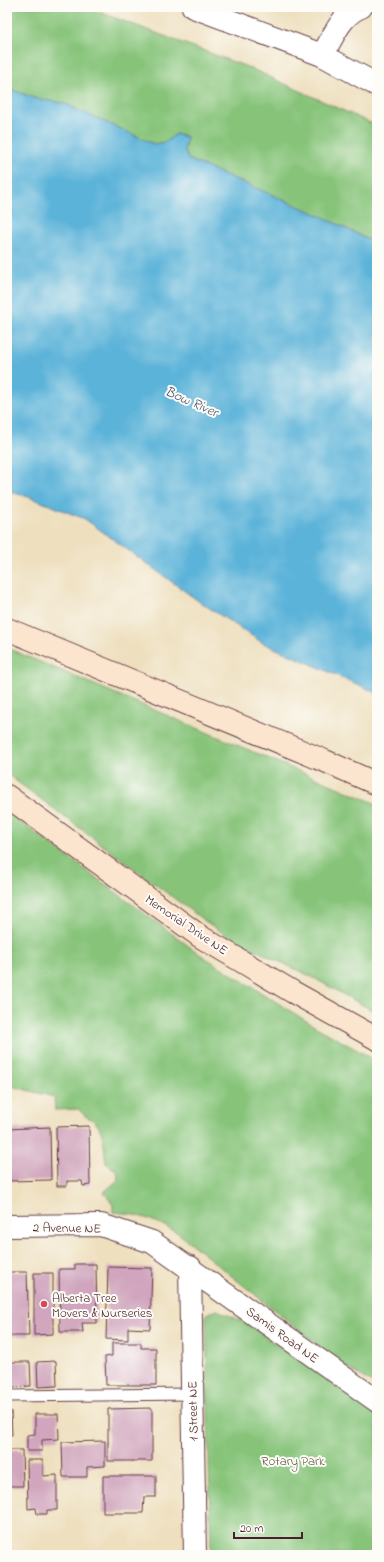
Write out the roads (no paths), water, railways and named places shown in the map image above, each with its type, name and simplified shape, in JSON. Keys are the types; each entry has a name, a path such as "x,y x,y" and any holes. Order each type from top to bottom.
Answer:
{"main road":[{"path":"7,629 377,784"},
{"name":"Memorial Drive NE","path":"7,796 201,936 294,992 377,1039"}],"street":[{"path":"193,7 322,55 377,85"},
{"path":"322,55 346,16 354,9 361,7"},
{"name":"2 Avenue NE","path":"7,1226 101,1225 152,1242 190,1267"},
{"name":"1 Street NE","path":"190,1267 195,1555"},
{"name":"Samis Road NE","path":"190,1267 377,1402"}],"lane":[{"path":"7,1396 192,1394"}],"water":[{"name":"Bow River","path":"7,88 34,98 63,103 154,144 166,142 176,134 187,137 184,150 188,159 321,216 377,244 377,693 263,643 197,600 85,519 29,497 7,491"}],"place":[{"name":"Alberta Tree Movers & Nurseries","path":"44,1304"}],"park label":[{"name":"Rotary Park","path":"293,1460"}]}
